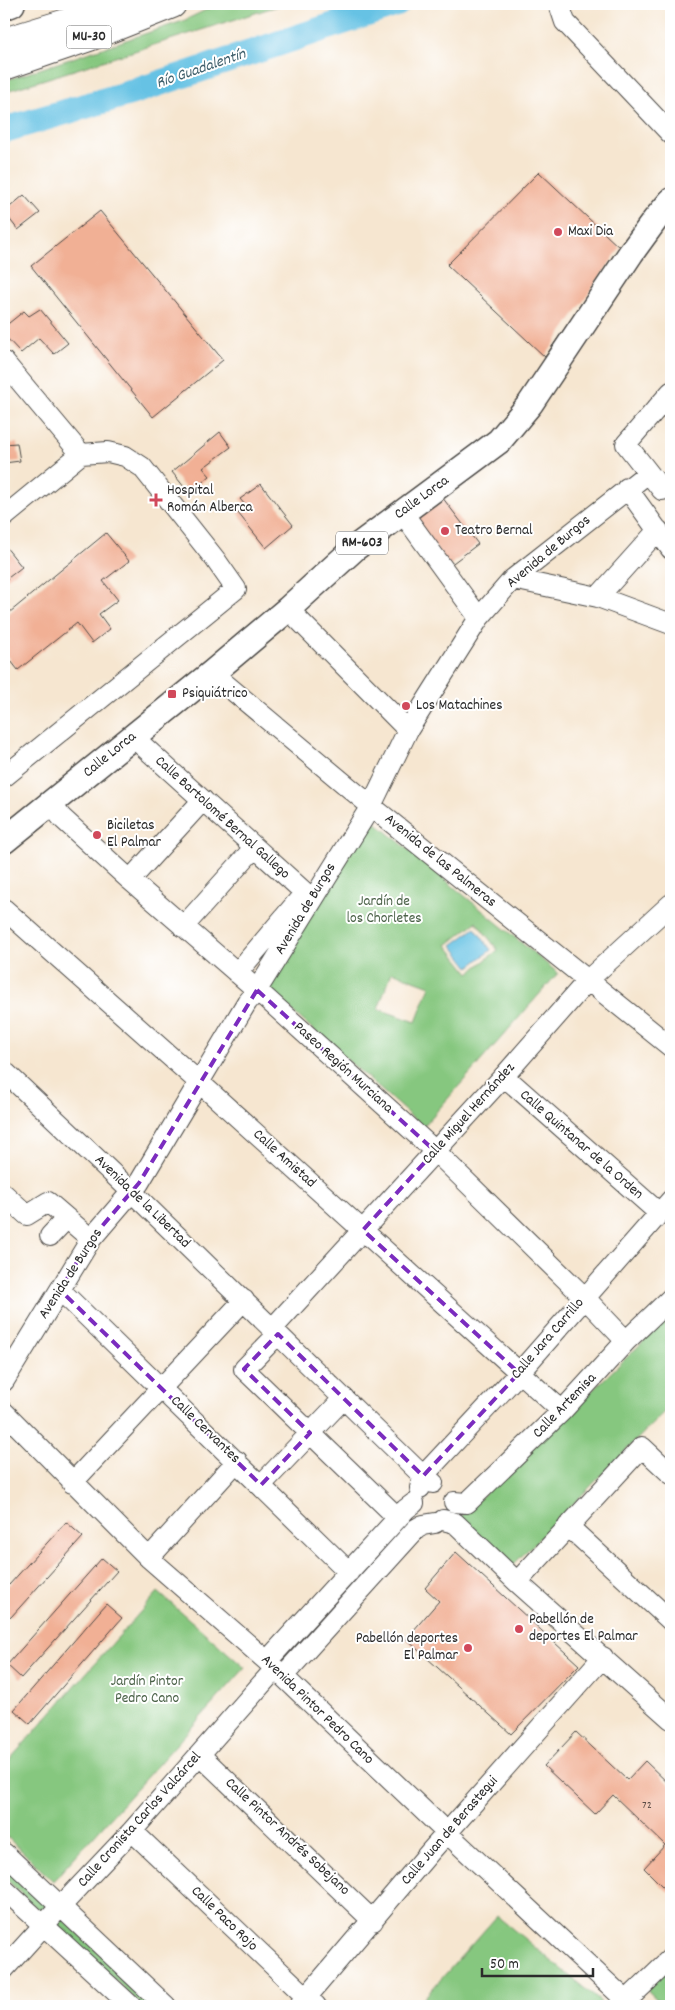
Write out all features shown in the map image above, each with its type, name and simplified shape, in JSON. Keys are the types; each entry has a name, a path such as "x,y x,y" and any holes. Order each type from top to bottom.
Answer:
{"highway":[{"name":"MU-30","path":"4,42 73,21 119,4"},
{"name":"MU-30","path":"4,66 89,37 172,4"}],"main road":[{"path":"4,7 12,4"},
{"name":"Calle Lorca","path":"4,841 212,673 288,609 354,548 498,441 530,404 631,253 671,201"}],"street":[{"path":"559,4 565,22 671,134"},
{"path":"4,362 81,454"},
{"path":"641,506 666,486 648,473 626,444 671,392"},
{"path":"4,517 81,454 108,452 125,456 142,467 215,559 236,589 4,777"},
{"name":"Avenida de Burgos","path":"4,1382 91,1239 139,1183 247,1002 258,990 308,896 370,806 408,730 479,618 513,579 648,473"},
{"path":"627,488 671,549"},
{"path":"402,512 479,618"},
{"path":"598,597 658,530"},
{"path":"513,579 598,597 671,624"},
{"path":"288,609 408,730"},
{"name":"Avenida de las Palmeras","path":"212,673 370,806 589,979 671,1047"},
{"name":"Calle Bartolomé Bernal Gallego","path":"133,737 308,896"},
{"path":"130,880 203,800"},
{"name":"Paseo Región Murciana","path":"50,804 62,818 130,880 237,974 258,990 435,1152 585,1298 626,1341"},
{"path":"183,927 254,848"},
{"path":"237,974 308,896"},
{"name":"Calle Miguel Hernández","path":"275,1331 363,1230 504,1076 589,979 671,904"},
{"name":"Calle Amistad","path":"4,909 562,1410"},
{"name":"Avenida de la Libertad","path":"4,1071 131,1191 344,1398 422,1488"},
{"name":"Calle Quintanar de la Orden","path":"504,1076 665,1207"},
{"path":"4,1194 26,1215 48,1202 91,1239"},
{"name":"Calle Jara Carrillo","path":"422,1488 519,1372 665,1207"},
{"path":"50,1236 66,1219"},
{"name":"Calle Cervantes","path":"60,1290 237,1461 348,1572"},
{"name":"Calle Artemisa","path":"448,1516 467,1503 562,1410 626,1341 671,1298"},
{"path":"72,1483 244,1300"},
{"path":"275,1331 244,1369 398,1518"},
{"path":"261,1485 344,1398"},
{"name":"Avenida Pintor Pedro Cano","path":"4,1412 72,1483 149,1558 275,1669 626,2004"},
{"path":"517,1582 642,1447 671,1474"},
{"path":"149,1558 237,1461"},
{"path":"422,1488 448,1488 452,1494 448,1516 427,1522 420,1517 416,1510 422,1488"},
{"name":"Calle Cronista Carlos Valcárcel","path":"275,1669 348,1572 409,1506 422,1488"},
{"path":"448,1516 517,1582 603,1657 671,1720"},
{"name":"Calle Cronista Carlos Valcárcel","path":"4,1969 60,1906 132,1831 275,1669 416,1529 448,1516"},
{"path":"568,1526 671,1621"},
{"name":"Calle Juan de Berastegui","path":"307,2003 446,1833 603,1657"},
{"name":"Calle Pintor Andrés Sobejano","path":"200,1755 373,1921"},
{"name":"Calle Paco Rojo","path":"132,1831 307,2003"},
{"path":"4,1853 166,2006"},
{"path":"4,1889 131,2006"},
{"path":"626,2004 671,1958"}],"highlighted area":[{"path":"257,990 435,1151 363,1230 519,1373 423,1476 278,1334 244,1369 310,1433 261,1485 60,1290 91,1239 139,1183"}],"green space":[{"path":"218,4 284,4 4,92 4,81 183,21"},
{"name":"Jardín de los Chorletes","path":"369,817 558,973 423,1127 265,987","holes":["476,922 498,950 469,973 447,945","392,972 430,986 416,1022 378,1009"]},
{"path":"671,1315 671,1413 667,1409 512,1566 460,1517"},
{"name":"Jardín Pintor Pedro Cano","path":"158,1592 245,1668 53,1881 4,1834 4,1766"},
{"path":"4,1862 48,1904 40,1912 4,1877"},
{"path":"58,1914 156,2006 142,2006 53,1921"},
{"path":"497,1916 601,2002 597,2006 417,2006"},
{"path":"671,1965 671,2006 664,2006 647,1990"}],"water":[{"path":"475,928 491,950 469,967 452,945"}],"building":[{"path":"539,172 620,248 545,357 447,265"},
{"path":"24,195 40,213 18,230 4,212"},
{"path":"100,211 223,360 153,417 31,266"},
{"path":"40,309 68,343 54,354 39,338 21,353 4,335 4,327 24,311 29,316"},
{"path":"220,432 231,447 203,468 210,476 189,493 172,472"},
{"path":"17,443 20,461 4,463 4,444"},
{"path":"261,484 293,525 266,548 238,513 246,506 240,499"},
{"name":"Teatro Bernal","path":"442,497 478,544 449,566 413,518"},
{"path":"106,533 129,561 103,581 118,600 99,614 110,629 92,643 77,623 18,670 4,652 4,617"},
{"path":"4,547 22,567 4,581"},
{"path":"66,1522 83,1537 11,1617 4,1610 4,1580 9,1585"},
{"path":"456,1552 579,1665 511,1734 406,1639 439,1601 425,1588"},
{"path":"102,1558 117,1571 21,1678 7,1665"},
{"path":"106,1604 122,1618 30,1724 14,1710"},
{"path":"576,1732 627,1780 645,1761 671,1786 671,1890 669,1893 644,1868 665,1845 613,1795 595,1814 544,1766"}],"waterway":[{"name":"Río Guadalentín","path":"4,130 133,92 397,4"}],"place":[{"name":"Maxi Dia","path":"558,232"},
{"name":"Hospital Román Alberca","path":"156,500"},
{"name":"Teatro Bernal","path":"445,531"},
{"name":"Psiquiátrico","path":"172,694"},
{"name":"Los Matachines","path":"406,706"},
{"name":"Biciletas El Palmar","path":"97,835"},
{"name":"Pabellón de deportes El Palmar","path":"519,1629"},
{"name":"Pabellón deportes El Palmar","path":"468,1648"}]}
